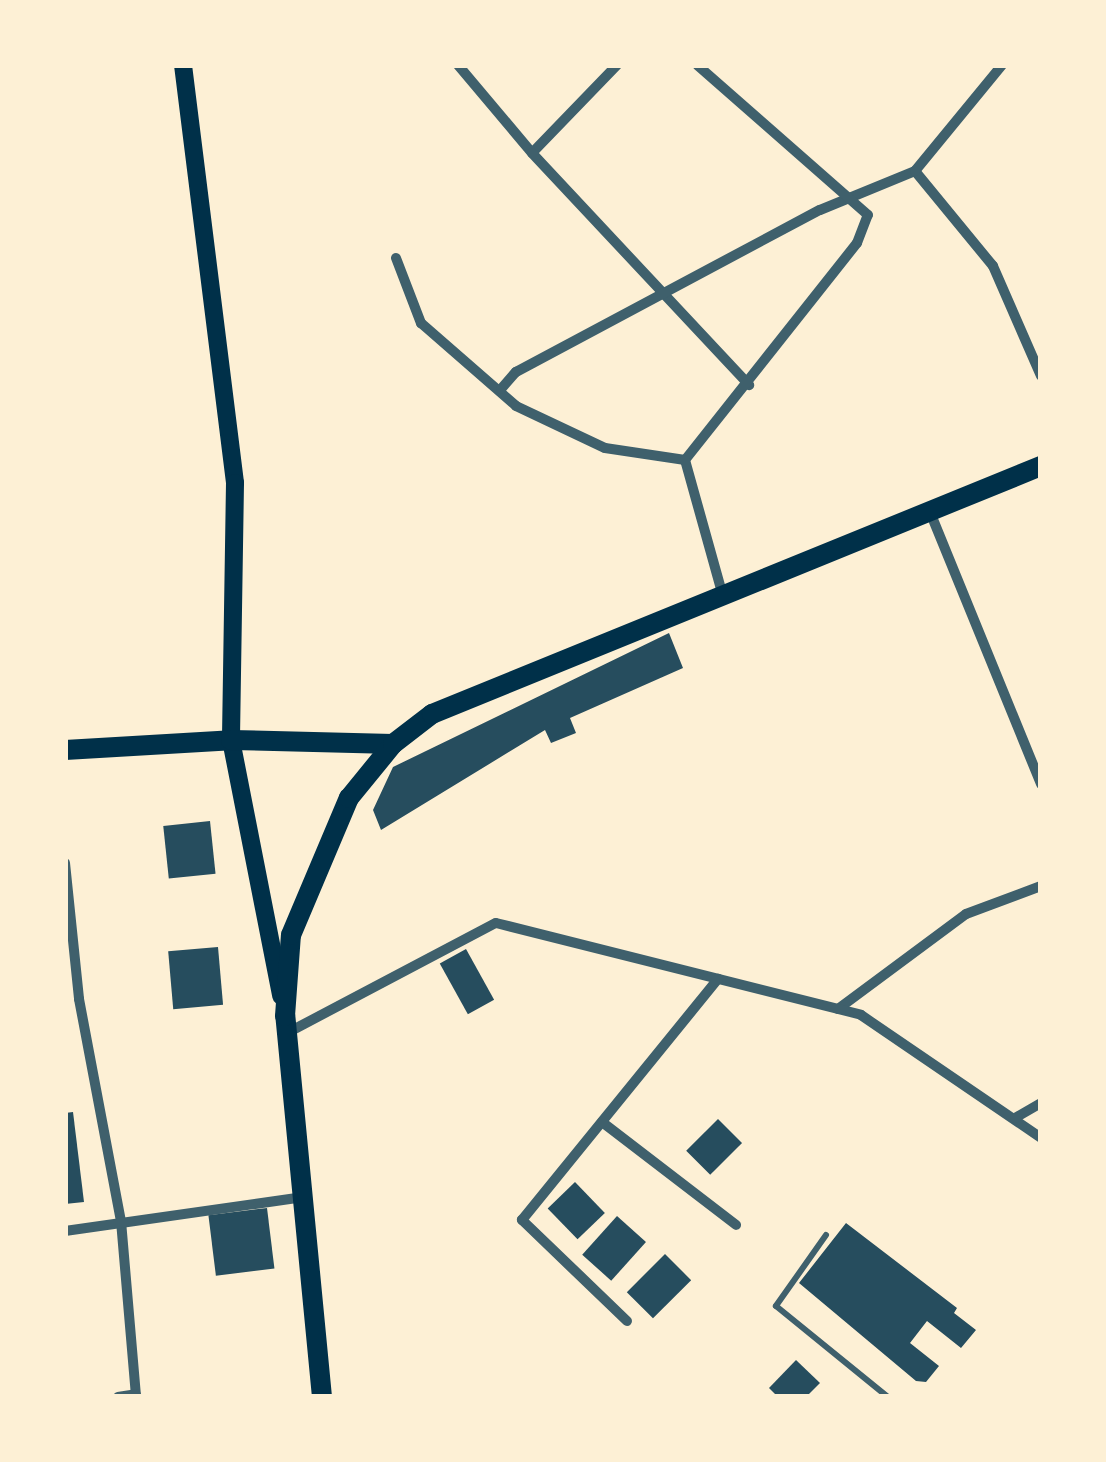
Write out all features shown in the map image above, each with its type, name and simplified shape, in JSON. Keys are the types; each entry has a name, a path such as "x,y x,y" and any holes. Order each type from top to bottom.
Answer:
{"main road":[{"path":"183,65 234,483 231,740 286,1025 322,1397"},
{"path":"286,1025 291,935 349,798 393,744 432,714 1041,466"},
{"path":"65,750 231,740 393,744"}],"street":[{"path":"458,65 532,154 749,385"},
{"path":"532,154 617,65"},
{"path":"686,460 858,243 868,216 696,65"},
{"path":"982,65 993,74"},
{"path":"501,389 516,372 820,210 850,201 915,171 1002,65"},
{"path":"915,171 993,266 1041,376"},
{"path":"396,258 421,323 481,381 501,389 516,406 605,448 686,460"},
{"path":"686,460 723,596"},
{"path":"930,512 1041,784"},
{"path":"65,863 79,999 121,1221 136,1395 118,1397"},
{"path":"838,1009 966,914 1041,886"},
{"path":"286,1025 496,924 861,1014 1041,1138"},
{"path":"627,1321 522,1220 718,979"},
{"path":"65,1001 79,999"},
{"path":"1015,1118 1041,1103"},
{"path":"602,1122 736,1224"},
{"path":"65,1232 304,1197"}],"lane":[{"path":"826,1235 776,1306 888,1397"}],"building":[{"path":"669,633 683,668 570,718 576,733 551,743 545,730 381,830 373,810 393,767"},
{"path":"210,821 216,874 169,879 163,826"},
{"path":"218,947 223,1005 173,1009 168,951"},
{"path":"466,949 494,1000 468,1014 440,964"},
{"path":"73,1112 84,1202 65,1204 65,1113"},
{"path":"718,1119 742,1143 710,1175 686,1151"},
{"path":"575,1182 605,1213 578,1239 548,1208"},
{"path":"267,1208 274,1269 216,1276 208,1215"},
{"path":"617,1216 646,1242 611,1281 582,1255"},
{"path":"846,1223 957,1308 954,1313 976,1330 961,1348 927,1321 910,1343 939,1366 926,1382 916,1381 799,1283"},
{"path":"665,1254 691,1280 653,1318 627,1292"},
{"path":"796,1360 820,1383 806,1397 778,1397 769,1388"}]}
